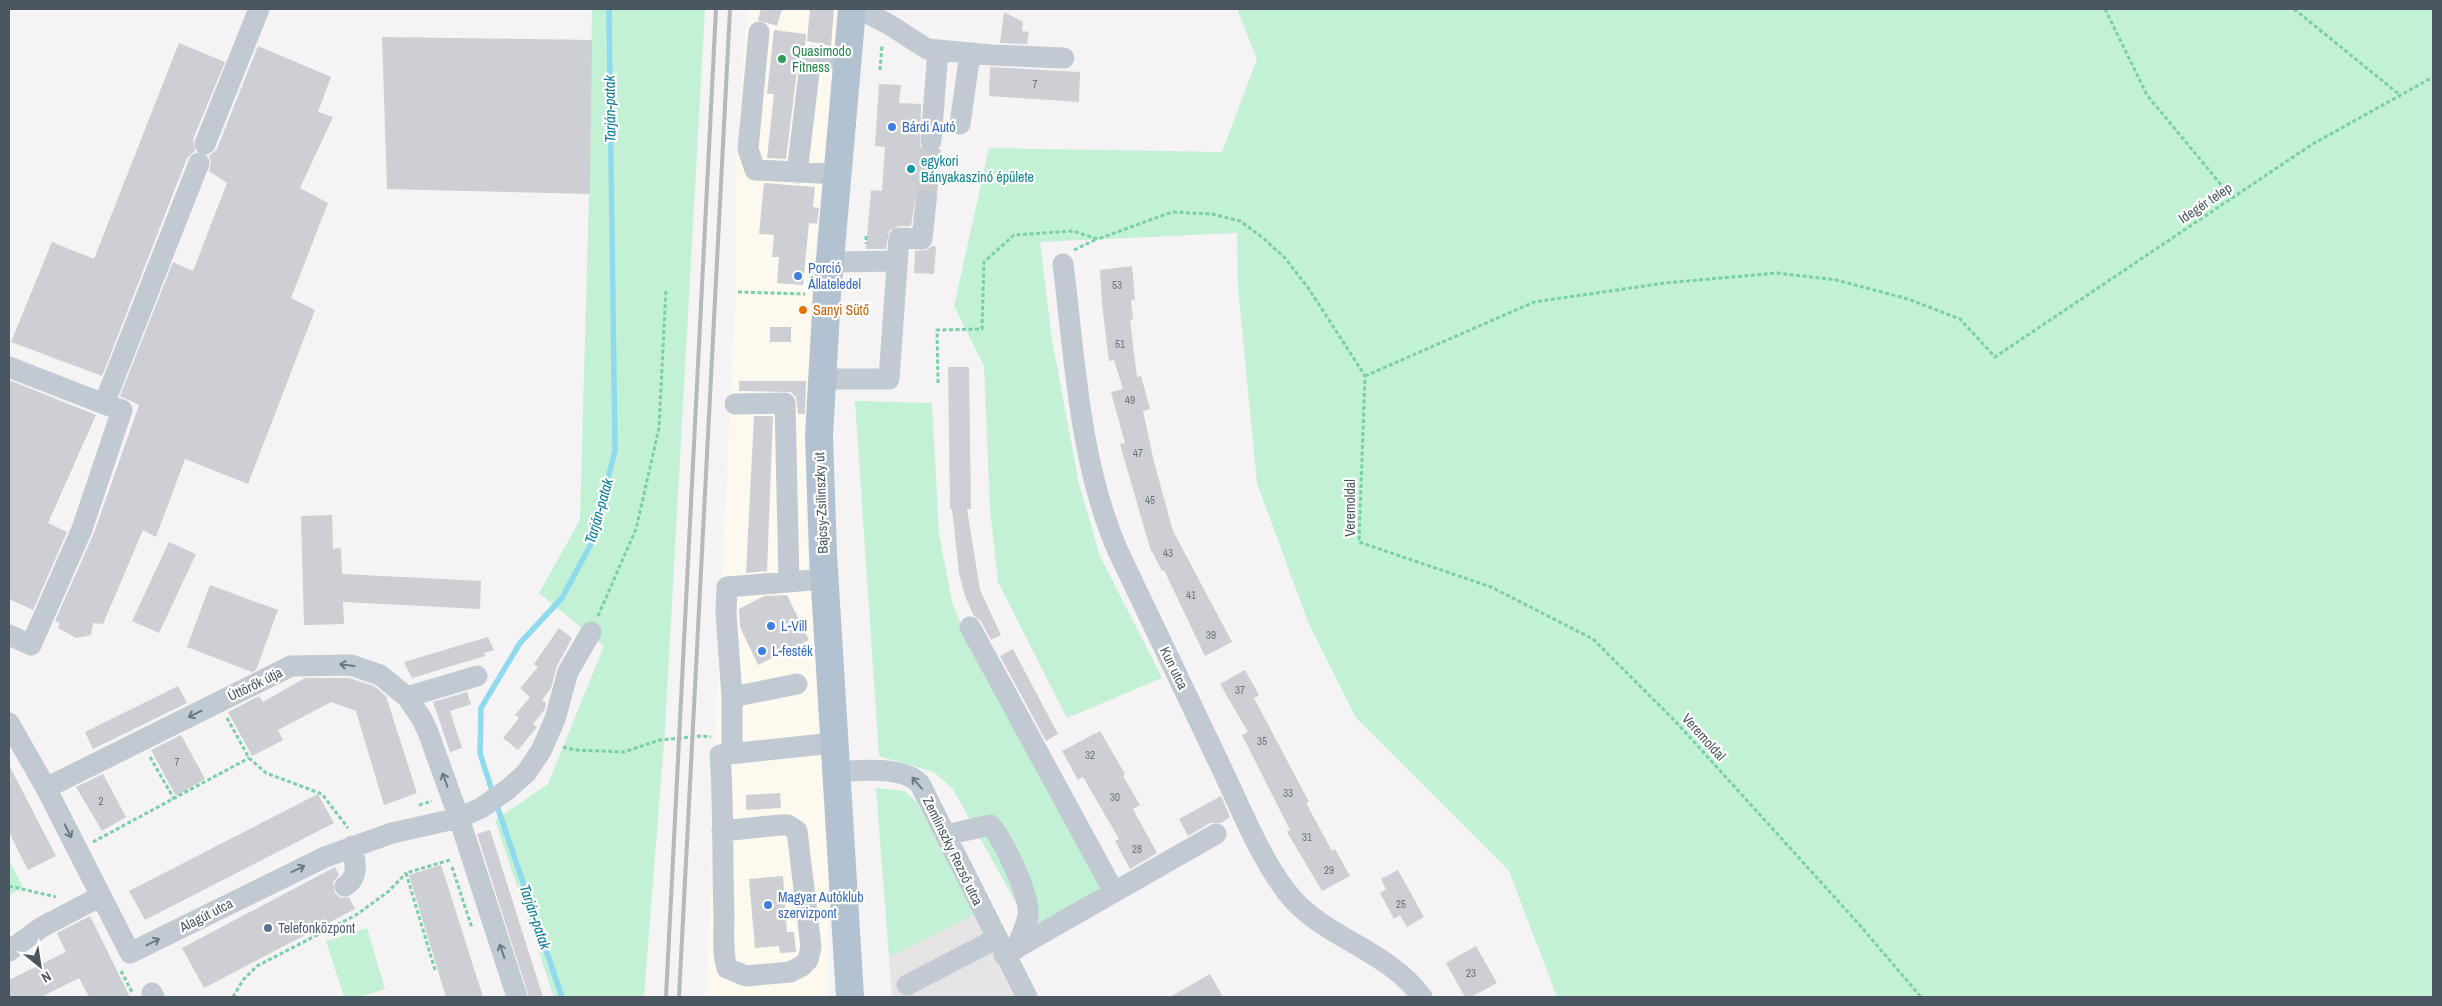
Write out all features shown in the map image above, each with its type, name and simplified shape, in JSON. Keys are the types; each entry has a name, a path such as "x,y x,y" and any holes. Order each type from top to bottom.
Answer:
{"main road":[{"name":"Bajcsy-Zsilinszky út","path":"850,997 833,743 824,579 819,436 830,262 852,9"}],"street":[{"path":"104,404 259,9"},
{"path":"859,9 892,17 927,49 1064,58"},
{"path":"759,32 748,149 755,170 838,174"},
{"path":"931,140 938,51"},
{"path":"960,124 970,53"},
{"path":"797,173 811,56 848,61"},
{"path":"822,379 889,379 899,238 922,239 926,200"},
{"path":"830,262 897,261"},
{"name":"Kun utca","path":"1063,264 1090,469 1100,506 1117,549 1245,817 1274,873 1298,904 1317,920 1402,974 1422,997"},
{"path":"9,367 122,410 82,529 31,645 9,635"},
{"path":"735,404 785,403 789,582"},
{"path":"722,831 780,825 793,827 797,831 812,947 808,960 796,970 746,976 727,968 722,831 723,787 732,697 726,613 727,587 824,579"},
{"path":"970,627 1114,892"},
{"name":"Alagút utca","path":"46,788 94,899 130,953 262,886 352,846 392,833 449,820 481,808 507,790 526,773 546,742 555,720 568,672 591,632"},
{"name":"Úttörők útja","path":"46,788 291,666 336,664 365,668 390,682 406,697 422,719 449,820 464,838 518,997"},
{"path":"406,697 477,676"},
{"path":"732,697 797,684"},
{"path":"9,723 46,788"},
{"path":"726,755 833,743"},
{"name":"Zemlinszky Rezső utca","path":"836,772 895,772 915,778 1006,947 1027,997"},
{"path":"946,835 990,825 1000,836 1018,878 1028,914 1006,947"},
{"path":"907,985 1006,947 1114,892 1216,834"},
{"path":"346,886 352,882 356,874 352,846"},
{"path":"9,951 42,927 94,899"}],"path":[{"path":"2105,9 2147,95 2232,198"},
{"path":"2294,9 2400,96"},
{"path":"880,70 882,45"},
{"name":"Idegér telep","path":"1365,376 1534,302 1665,282 1777,274 1836,280 1908,299 1960,319 1995,357 2311,145 2433,77"},
{"path":"1063,264 1065,257 1073,250 1172,212 1212,214 1240,221 1285,258 1334,326 1365,376"},
{"path":"938,384 937,330 982,329 984,262 1014,235 1073,231 1098,239"},
{"path":"591,632 636,529 658,428 666,289"},
{"path":"738,292 795,294"},
{"name":"Veremoldal","path":"1365,376 1358,542 1491,587 1592,639 1676,722 1857,922 1920,997"},
{"path":"225,715 249,758 266,773 322,794 348,828 352,846"},
{"path":"546,742 575,750 624,752 660,740 702,736 718,741 726,755"},
{"path":"150,756 174,800"},
{"path":"91,843 249,758"},
{"path":"430,792 449,820 450,860 475,938"},
{"path":"233,997 243,980 257,966 356,915 389,891 406,874 450,860"},
{"path":"406,874 435,970"},
{"path":"9,886 94,899"}],"shaded area":[{"path":"749,9 839,9 812,281 806,506 808,566 828,772 828,997 707,997 719,644 736,284 736,164 746,26"},
{"path":"975,914 1016,997 892,997 889,957"}],"green space":[{"path":"592,9 705,9 665,729 644,997 554,997 495,820 548,784 604,646 539,593 580,520"},
{"path":"1237,9 2433,9 2433,997 1557,997 1509,871 1356,718 1308,622 1257,483 1238,289 1237,233 1040,242 1052,339 1079,484 1100,556 1162,678 1067,718 998,582 990,509 984,366 954,306 989,148 1222,152 1257,59"},
{"path":"855,401 932,403 939,533 952,602 966,636 1106,888 1031,930 953,789 934,772 879,756"},
{"path":"876,788 904,791 916,801 975,914 889,957"},
{"path":"9,860 23,887 9,896"},
{"path":"367,928 385,989 359,997 344,997 326,941"}],"building":[{"path":"761,9 782,9 777,26 758,20"},
{"path":"810,9 834,9 831,46 807,41"},
{"path":"1004,12 1023,22 1022,31 1029,32 1027,44 1000,43"},
{"path":"774,30 806,34 805,45 799,55 786,159 767,158 774,94 767,94"},
{"path":"382,37 592,40 590,194 387,189"},
{"path":"179,43 225,62 193,139 195,151 187,158 102,376 11,342 52,242 94,259"},
{"path":"258,46 331,77 318,112 333,117 300,188 328,203 291,298 315,310 248,484 185,459 156,537 143,530 103,624 93,623 91,635 76,638 58,628 60,623 55,621 94,533 139,405 120,396 173,262 193,271 227,183 209,171 211,162 209,156 217,149"},
{"path":"990,67 1080,72 1079,102 989,96"},
{"name":"egykori Bányakaszinó épülete","path":"879,84 901,85 899,103 921,104 920,146 930,153 940,149 934,192 927,189 916,194 911,226 899,226 889,231 886,249 866,249 871,190 882,191 885,147 875,146"},
{"path":"764,183 815,187 813,207 819,208 817,224 809,223 803,285 777,283 779,257 772,257 774,235 759,234"},
{"path":"932,246 936,247 934,274 914,273 915,251 927,250"},
{"path":"1132,266 1135,300 1131,300 1133,319 1130,320 1137,377 1141,376 1150,409 1143,411 1154,462 1173,531 1232,642 1205,656 1164,570 1162,571 1150,548 1120,444 1125,443 1111,392 1123,389 1114,360 1109,361 1100,270"},
{"path":"770,327 791,327 791,342 770,342"},
{"path":"948,367 969,367 971,509 967,509 980,590 1001,635 991,640 981,621 974,616 965,596 959,573 952,509 950,509"},
{"path":"9,380 96,415 48,523 67,532 33,610 9,599"},
{"path":"739,381 806,381 805,414 798,414 796,397 791,392 739,391"},
{"path":"754,416 773,416 767,571 746,573"},
{"path":"332,515 333,549 341,548 342,574 481,581 480,609 343,602 344,624 304,625 301,516"},
{"path":"169,542 196,554 159,633 132,621"},
{"path":"210,585 278,610 256,670 252,672 187,647"},
{"name":"L-Vill","path":"787,595 809,640 758,665 740,627 739,609 764,596"},
{"path":"559,628 572,638 557,666 551,688 542,700 546,703 545,709 533,724 537,727 518,750 503,738 519,718 515,715 530,697 520,688 538,667 534,664"},
{"path":"488,637 494,650 484,653 485,656 412,678 404,662"},
{"path":"1013,649 1058,734 1046,741 1000,656"},
{"path":"1245,670 1259,695 1254,698 1309,802 1306,803 1332,851 1335,849 1350,876 1322,891 1287,832 1290,830 1242,735 1248,732 1220,684"},
{"path":"305,678 349,678 374,686 386,696 417,793 384,805 356,711 331,702 278,730 283,740 252,756 228,712 259,696 263,702"},
{"path":"178,686 187,703 93,749 85,732"},
{"path":"467,692 471,704 450,711 462,748 450,752 433,702"},
{"path":"1100,731 1125,774 1123,776 1140,805 1133,809 1157,853 1130,869 1115,841 1119,839 1083,777 1078,780 1062,751"},
{"path":"181,735 205,779 176,796 151,750"},
{"path":"9,765 56,856 28,870 9,832"},
{"path":"103,774 126,817 102,831 76,787"},
{"path":"780,793 781,808 746,810 746,795"},
{"path":"318,794 334,823 145,920 129,891"},
{"path":"1221,796 1230,817 1221,823 1210,823 1188,836 1179,819"},
{"path":"490,830 543,997 529,997 477,834"},
{"path":"441,865 483,997 446,997 409,875"},
{"name":"Telefonközpont","path":"335,867 339,875 333,882 335,893 341,898 349,897 355,909 204,988 182,948"},
{"path":"1398,870 1424,917 1407,927 1400,915 1394,919 1380,893 1386,889 1381,879"},
{"name":"Magyar Autóklub szervizpont","path":"783,876 787,932 794,932 796,952 780,953 779,946 755,948 749,879"},
{"path":"90,916 130,997 89,997 79,978 41,997 9,997 9,980 66,952 57,933"},
{"path":"1476,946 1497,983 1471,997 1465,997 1446,963"},
{"path":"1210,974 1223,997 1170,997"}],"waterway":[{"name":"Tarján-patak","path":"493,794 480,753 481,708 520,643 562,598 591,544 615,451 609,9"},
{"name":"Tarján-patak","path":"496,803 562,997"}],"tunnel":[{"path":"926,201 931,141"}],"railway":[{"path":"666,997 716,9"},
{"path":"679,997 730,9"}],"place":[{"name":"Quasimodo Fitness","path":"782,59"},
{"name":"Bárdi Autó","path":"892,127"},
{"name":"egykori Bányakaszinó épülete","path":"911,169"},
{"name":"Porció Állateledel","path":"798,276"},
{"name":"Sanyi Sütő","path":"803,310"},
{"name":"L-Vill","path":"771,626"},
{"name":"L-festék","path":"762,651"},
{"name":"Magyar Autóklub szervizpont","path":"768,905"},
{"name":"Telefonközpont","path":"268,928"}]}
